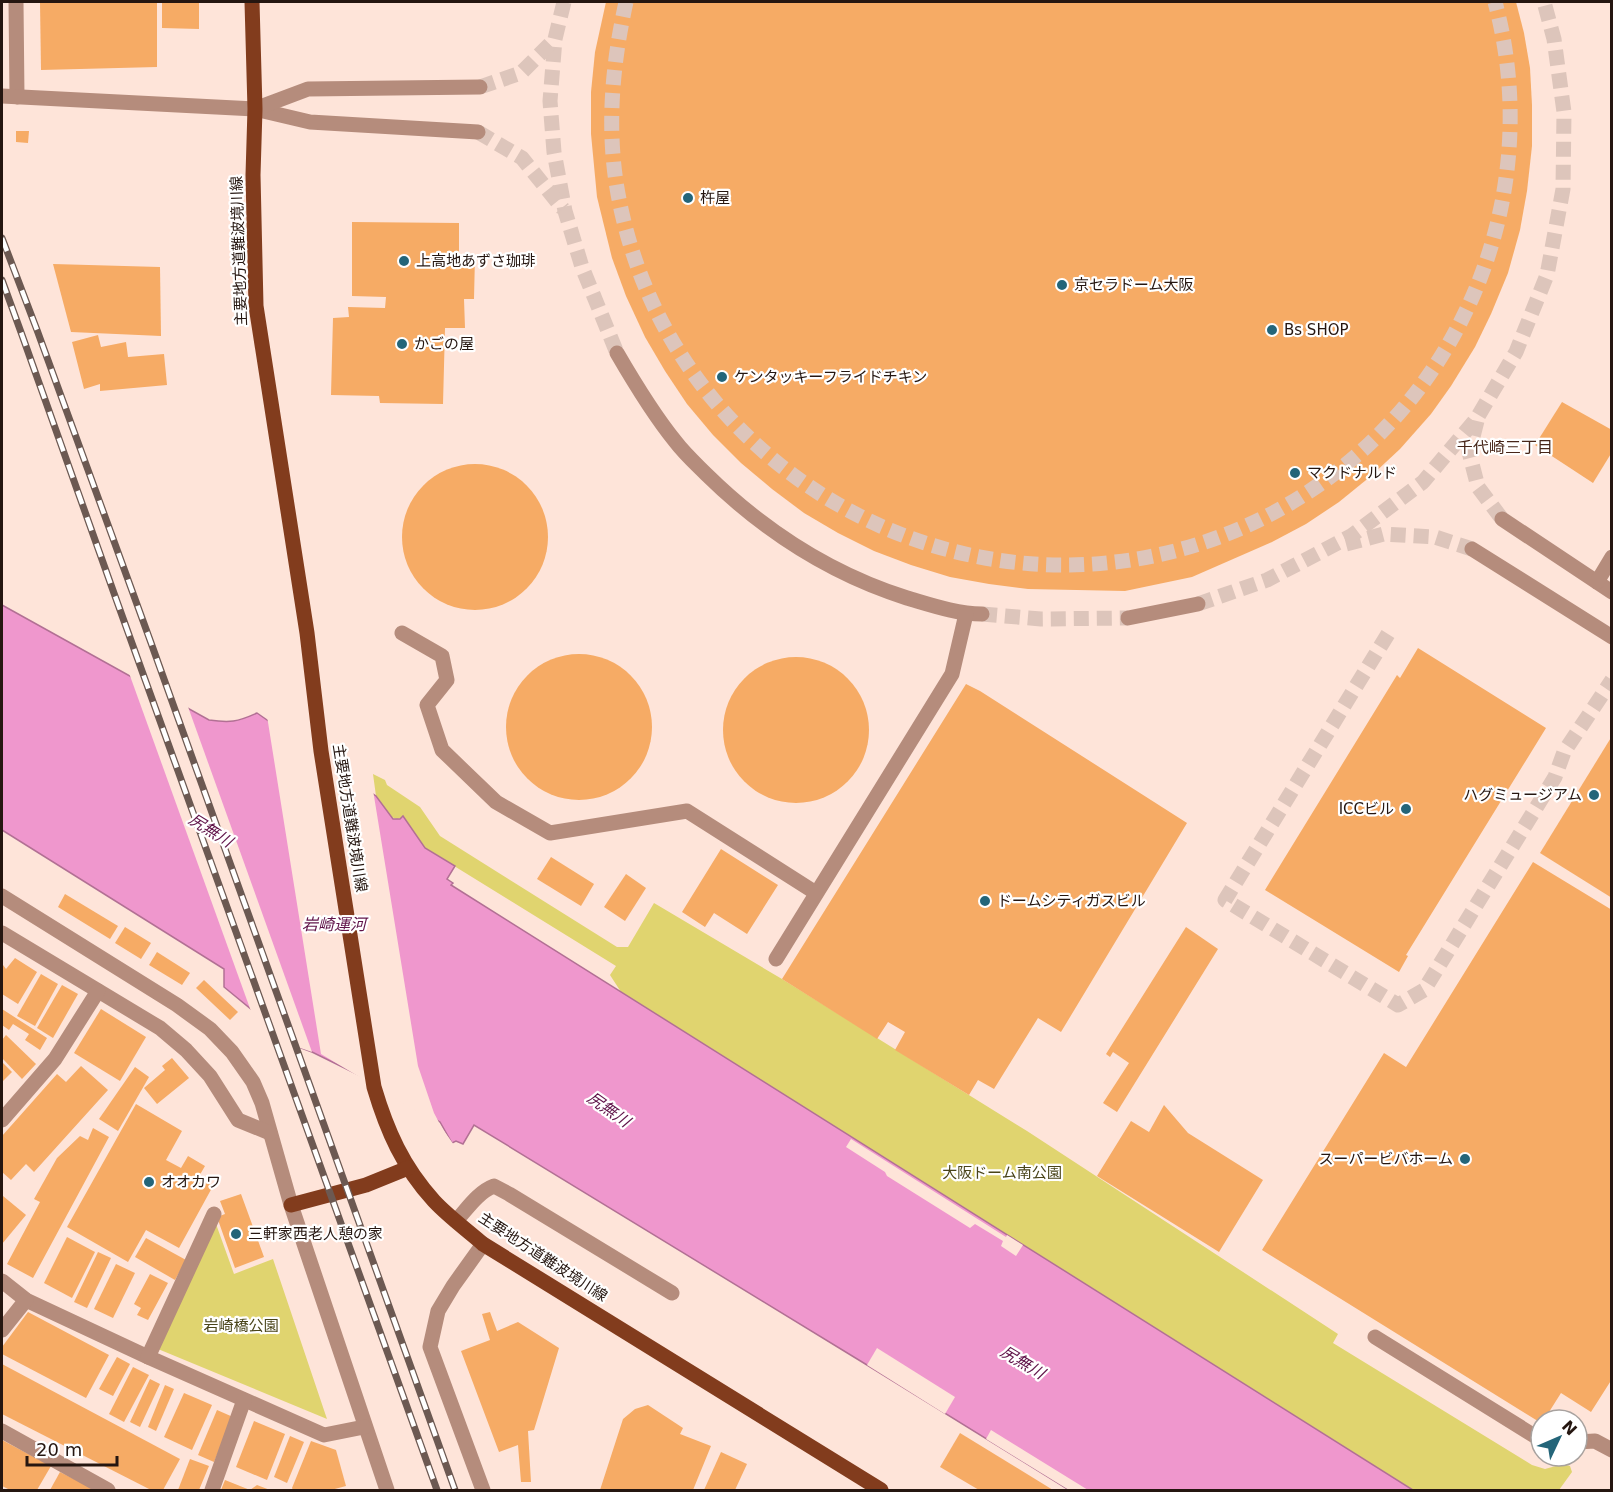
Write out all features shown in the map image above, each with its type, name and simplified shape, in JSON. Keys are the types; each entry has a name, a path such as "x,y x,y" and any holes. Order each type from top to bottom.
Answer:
{"main road":[{"name":"主要地方道難波境川線","path":"252,2 256,306 307,633 321,750 374,1087 383,1118 408,1168 435,1202 483,1244 881,1491"},
{"path":"291,1205 366,1185 408,1168"}],"street":[{"path":"16,2 17,97"},
{"path":"255,110 309,89 480,87"},
{"path":"2,96 255,110 310,122 478,132"},
{"path":"617,353 649,407 676,442 725,493 760,522 799,549 878,588 966,614 982,614"},
{"path":"1502,519 1611,592"},
{"path":"1472,549 1611,637"},
{"path":"1597,582 1611,557"},
{"path":"1128,618 1198,604"},
{"path":"776,959 952,674 966,614"},
{"path":"402,633 442,656 447,680 427,705 442,750 496,802 550,833 687,811 816,893"},
{"path":"2,896 177,1005 210,1029 232,1052 253,1082 262,1103 291,1205 387,1491"},
{"path":"3,936 160,1028 186,1050 210,1076 238,1120 270,1133"},
{"path":"2,1120 56,1059 98,991"},
{"path":"456,1221 481,1193 494,1186 672,1293"},
{"path":"148,1357 214,1214"},
{"path":"483,1244 438,1311 430,1347 485,1489"},
{"path":"2,1281 26,1299 148,1357 324,1435 364,1427"},
{"path":"2,1330 26,1299"},
{"path":"1375,1337 1529,1433"},
{"path":"212,1491 244,1400"},
{"path":"2,1431 108,1491"},
{"path":"1589,1441 1595,1441 1611,1450"}],"green space":[{"name":"大阪ドーム南公園","path":"373,774 385,780 387,785 420,807 440,836 617,947 628,947 654,903 782,979 1027,1131 1338,1334 1333,1343 1529,1463 1529,1468 1571,1468 1572,1472 1559,1490 1413,1490 621,992 610,975 616,966 425,848 404,817 397,819 391,817 376,796"},
{"name":"岩崎橋公園","path":"216,1224 234,1274 273,1259 327,1419 158,1349"}],"water":[{"name":"岩崎運河","path":"2,605 209,720 233,721 257,713 376,796 393,819 400,819 403,816 425,848 455,866 447,879 453,883 451,885 1413,1490 1069,1490 474,1125 463,1144 456,1141 452,1143 440,1122 375,1083 296,1046 224,987 224,969 2,830"}],"pier":[{"path":"129,673 187,704 312,1052 289,1044 252,1014"},
{"path":"267,716 373,790 418,1066 434,1113 454,1145 450,1145 438,1124 321,1054"},
{"path":"851,1139 1006,1237 1007,1235 1023,1245 1016,1256 1001,1246 1003,1241 975,1224 970,1228 887,1176 885,1172 846,1147"},
{"path":"877,1348 955,1397 945,1414 867,1365"},
{"path":"991,1430 1088,1490 1069,1490 986,1439"}],"building":[{"path":"40,2 157,2 157,67 41,70"},
{"path":"162,2 199,2 199,29 162,28"},
{"name":"京セラドーム大阪","path":"606,2 1516,2 1530,68 1532,105 1532,146 1520,230 1508,273 1491,314 1475,347 1431,414 1400,449 1371,476 1339,502 1306,524 1272,542 1192,577 1125,591 1028,589 950,577 874,551 804,513 741,463 713,435 687,404 665,371 645,337 626,296 612,258 597,197 591,134 591,92 595,52"},
{"path":"16,131 29,131 28,143 16,142"},
{"path":"352,222 459,223 459,256 475,256 474,299 464,299 465,328 445,328 443,404 380,403 379,396 331,395 333,318 349,317 348,307 385,308 386,297 352,296"},
{"path":"53,264 160,267 161,336 71,332"},
{"path":"98,335 101,347 126,342 128,357 164,354 167,385 100,391 100,384 84,389 72,342"},
{"path":"1562,402 1612,430 1612,452 1593,483 1535,445"},
{"path":"475,464 503,469 527,485 543,509 548,537 543,565 527,589 503,605 475,610 447,605 423,589 407,565 402,537 407,509 423,485 447,469"},
{"name":"ICCビル","path":"1418,648 1546,728 1406,955 1408,956 1399,972 1265,890 1397,675 1400,678"},
{"path":"579,654 607,659 631,675 647,699 652,727 647,755 631,779 607,795 579,800 551,795 527,779 511,755 506,727 511,699 527,675 551,659"},
{"path":"796,657 810,658 824,663 837,669 848,678 857,689 863,702 868,716 868,744 863,758 857,771 848,782 837,791 824,797 810,802 796,803 782,802 768,797 755,791 744,782 735,771 729,758 724,744 723,730 724,716 729,702 735,689 744,678 755,669 768,663 782,658"},
{"name":"ドームシティガスビル","path":"966,684 1187,823 1061,1032 1038,1018 994,1089 978,1080 969,1095 895,1050 905,1032 888,1022 877,1039 782,979"},
{"name":"ハグミュージアム","path":"1612,736 1612,898 1540,853"},
{"path":"721,849 778,885 747,934 714,913 705,927 682,912"},
{"path":"551,857 594,884 581,906 537,879"},
{"name":"スーパービバホーム","path":"1533,862 1612,910 1612,1379 1591,1412 1589,1408 1585,1408 1561,1393 1552,1408 1529,1408 1529,1416 1262,1250 1384,1053 1406,1067"},
{"path":"626,874 646,888 625,921 604,907"},
{"path":"65,894 118,926 110,939 58,907"},
{"path":"125,927 151,943 141,959 115,943"},
{"path":"1186,927 1218,949 1117,1112 1103,1103 1129,1063 1113,1052 1110,1057 1106,1054"},
{"path":"157,952 190,973 182,985 149,965"},
{"path":"15,958 37,972 18,1004 2,994 2,966 6,969"},
{"path":"41,974 58,984 35,1026 17,1016"},
{"path":"204,980 238,1012 230,1020 196,988"},
{"path":"62,985 78,994 53,1038 37,1028"},
{"path":"2,1009 47,1038 40,1050 25,1040 29,1034 13,1024 9,1030 2,1025"},
{"path":"101,1009 146,1037 120,1081 74,1053"},
{"path":"6,1035 36,1064 22,1079 2,1058 2,1040"},
{"path":"172,1058 189,1078 157,1104 144,1088 165,1070 162,1066"},
{"path":"2,1062 12,1072 2,1082"},
{"path":"81,1066 108,1090 34,1172 26,1164 11,1180 2,1172 2,1136 57,1074 66,1082"},
{"path":"135,1067 149,1077 118,1131 99,1119"},
{"name":"オオカワ","path":"136,1104 182,1131 166,1160 181,1168 188,1156 205,1166 198,1178 213,1186 179,1248 146,1230 128,1262 67,1227"},
{"path":"1164,1105 1188,1133 1263,1180 1219,1252 1097,1176 1131,1121 1149,1132"},
{"path":"93,1128 109,1137 33,1278 7,1264 40,1202 34,1199 57,1158 80,1136 88,1140"},
{"path":"241,1194 264,1257 235,1268 217,1217 225,1214 220,1201"},
{"path":"2,1197 26,1215 2,1244"},
{"path":"67,1237 95,1252 72,1298 44,1283"},
{"path":"146,1238 186,1260 175,1280 135,1257"},
{"path":"98,1252 111,1258 87,1308 74,1302"},
{"path":"116,1264 135,1273 113,1318 94,1309"},
{"path":"150,1274 168,1283 148,1320 137,1315 141,1308 134,1304"},
{"path":"28,1312 109,1355 86,1398 2,1354 2,1347"},
{"path":"490,1312 497,1331 518,1322 559,1348 534,1430 528,1431 531,1482 521,1482 518,1445 499,1452 461,1351 490,1340 482,1314"},
{"path":"117,1357 130,1364 113,1396 99,1389"},
{"path":"2,1364 180,1459 163,1490 151,1490 2,1414"},
{"path":"133,1367 149,1375 124,1422 109,1414"},
{"path":"150,1379 160,1384 140,1427 130,1422"},
{"path":"165,1385 174,1389 156,1431 148,1427"},
{"path":"184,1393 212,1405 192,1450 164,1437"},
{"path":"648,1405 683,1428 680,1434 711,1446 693,1490 600,1490 623,1419 635,1409"},
{"path":"217,1410 233,1417 214,1462 198,1455"},
{"path":"254,1421 285,1434 267,1480 236,1467"},
{"path":"960,1433 1053,1490 979,1490 940,1467"},
{"path":"290,1436 304,1442 287,1483 274,1477"},
{"path":"2,1440 51,1466 37,1490 10,1490 2,1486"},
{"path":"311,1441 336,1450 346,1486 331,1490 293,1490"},
{"path":"721,1452 747,1464 735,1490 704,1490"},
{"path":"190,1459 209,1466 199,1490 178,1490"},
{"path":"60,1472 96,1490 50,1490"},
{"path":"225,1480 250,1490 221,1490"},
{"path":"257,1485 270,1490 250,1490"}],"tunnel":[{"path":"564,2 555,39 550,101 554,152 565,211 582,267 617,353"},
{"path":"626,2 613,91 612,136 616,182 646,289 699,381 770,457 856,514 952,551 1055,565 1161,554 1265,517 1297,499 1355,457 1406,406 1447,347 1464,315 1493,240 1502,201 1508,161 1509,81 1504,41 1495,2"},
{"path":"1198,604 1267,580 1351,536 1423,482 1477,418 1516,352 1547,275 1563,189 1564,112 1554,39 1544,2"},
{"path":"480,87 521,73 555,39"},
{"path":"478,132 522,158 563,209"},
{"path":"1477,421 1469,452 1478,487 1502,519"},
{"path":"1346,544 1384,534 1435,537 1472,549"},
{"path":"982,614 1041,619 1128,618"},
{"path":"1388,634 1225,900 1398,1005 1424,990 1555,777 1564,752 1612,680"}],"railway":[{"path":"2,238 150,640 455,1490"},
{"path":"2,280 437,1490"}],"place":[{"name":"杵屋","path":"688,198"},
{"name":"上高地あずさ珈琲","path":"404,261"},
{"name":"京セラドーム大阪","path":"1062,285"},
{"name":"Bs SHOP","path":"1272,330"},
{"name":"かごの屋","path":"402,344"},
{"name":"ケンタッキーフライドチキン","path":"722,377"},
{"name":"マクドナルド","path":"1295,473"},
{"name":"ハグミュージアム","path":"1594,795"},
{"name":"ICCビル","path":"1406,809"},
{"name":"ドームシティガスビル","path":"985,901"},
{"name":"スーパービバホーム","path":"1465,1159"},
{"name":"オオカワ","path":"149,1182"},
{"name":"三軒家西老人憩の家","path":"236,1234"}],"district":[{"name":"千代崎三丁目","path":"1505,447"}],"water label":[{"name":"尻無川","path":"211,830"},
{"name":"尻無川","path":"609,1109"},
{"name":"尻無川","path":"1023,1362"}]}
